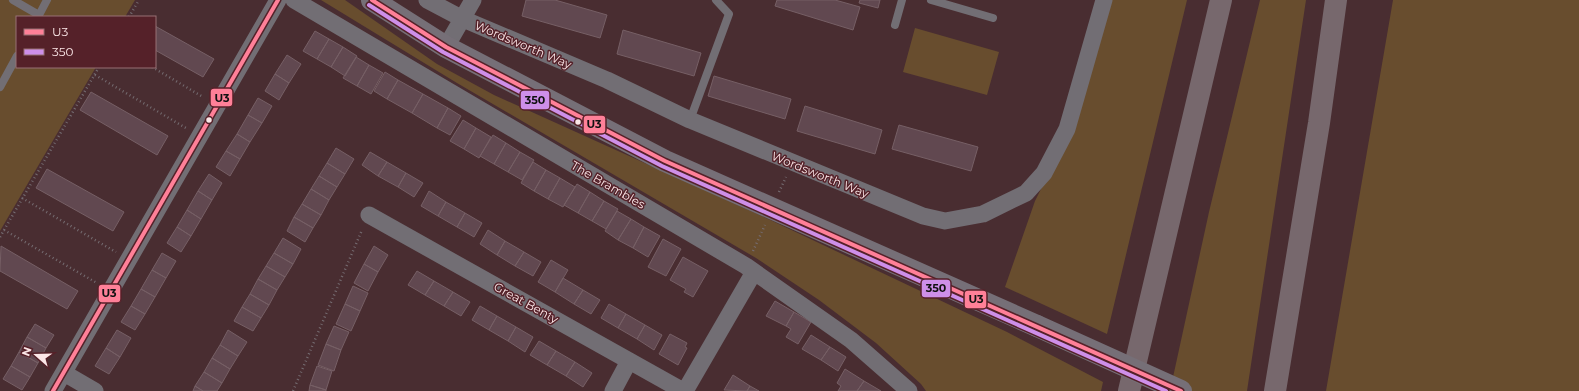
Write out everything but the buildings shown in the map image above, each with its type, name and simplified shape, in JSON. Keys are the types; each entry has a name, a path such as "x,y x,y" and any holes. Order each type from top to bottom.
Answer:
{"highway":[{"path":"1129,391 1221,0"},
{"path":"1276,391 1320,122 1336,0"}],"street":[{"path":"53,391 278,0"},
{"name":"The Brambles","path":"294,0 750,269 850,340 909,391"},
{"path":"372,0 446,47 665,161 1181,391"},
{"name":"Wordsworth Way","path":"427,0 463,19 607,80 690,120 923,216 945,221 983,214 1026,193 1044,172 1067,129 1104,0"},
{"path":"446,47 474,0"},
{"name":"Great Benty","path":"369,215 684,391"},
{"path":"684,391 750,269"},
{"path":"613,391 629,361"},
{"path":"64,373 94,391"}],"lane":[{"path":"13,0 38,16 47,0"},
{"path":"690,120 729,14 716,0"},
{"path":"895,25 902,0"},
{"path":"931,0 993,18"},
{"path":"0,87 16,58"}],"path":[{"path":"130,16 139,0"},
{"path":"0,237 99,68"},
{"path":"154,68 218,105"},
{"path":"95,75 200,136"},
{"path":"22,198 129,260"},
{"path":"293,391 369,215"},
{"path":"750,269 764,225"},
{"path":"4,230 111,292"}],"shaded area":[{"path":"0,0 135,0 126,16 16,16 16,68 95,68 0,231"},
{"path":"321,0 345,0 437,64 494,95 764,217 1007,332 1103,382 1101,391 926,391 921,384 876,343 819,300 756,258 457,83"},
{"path":"1107,0 1187,0 1107,334 1005,287 1035,201 1049,173"},
{"path":"1260,0 1306,0 1247,391 1170,391 1209,212"},
{"path":"1393,0 1579,0 1579,391 1326,391"},
{"path":"915,28 999,52 987,95 903,72"}],"transit line":[{"name":"U3","path":"53,391 278,0"},
{"name":"U3","path":"372,0 446,47 665,161 1181,391"},
{"name":"350","path":"369,5 443,52 662,166 1166,391"}]}
